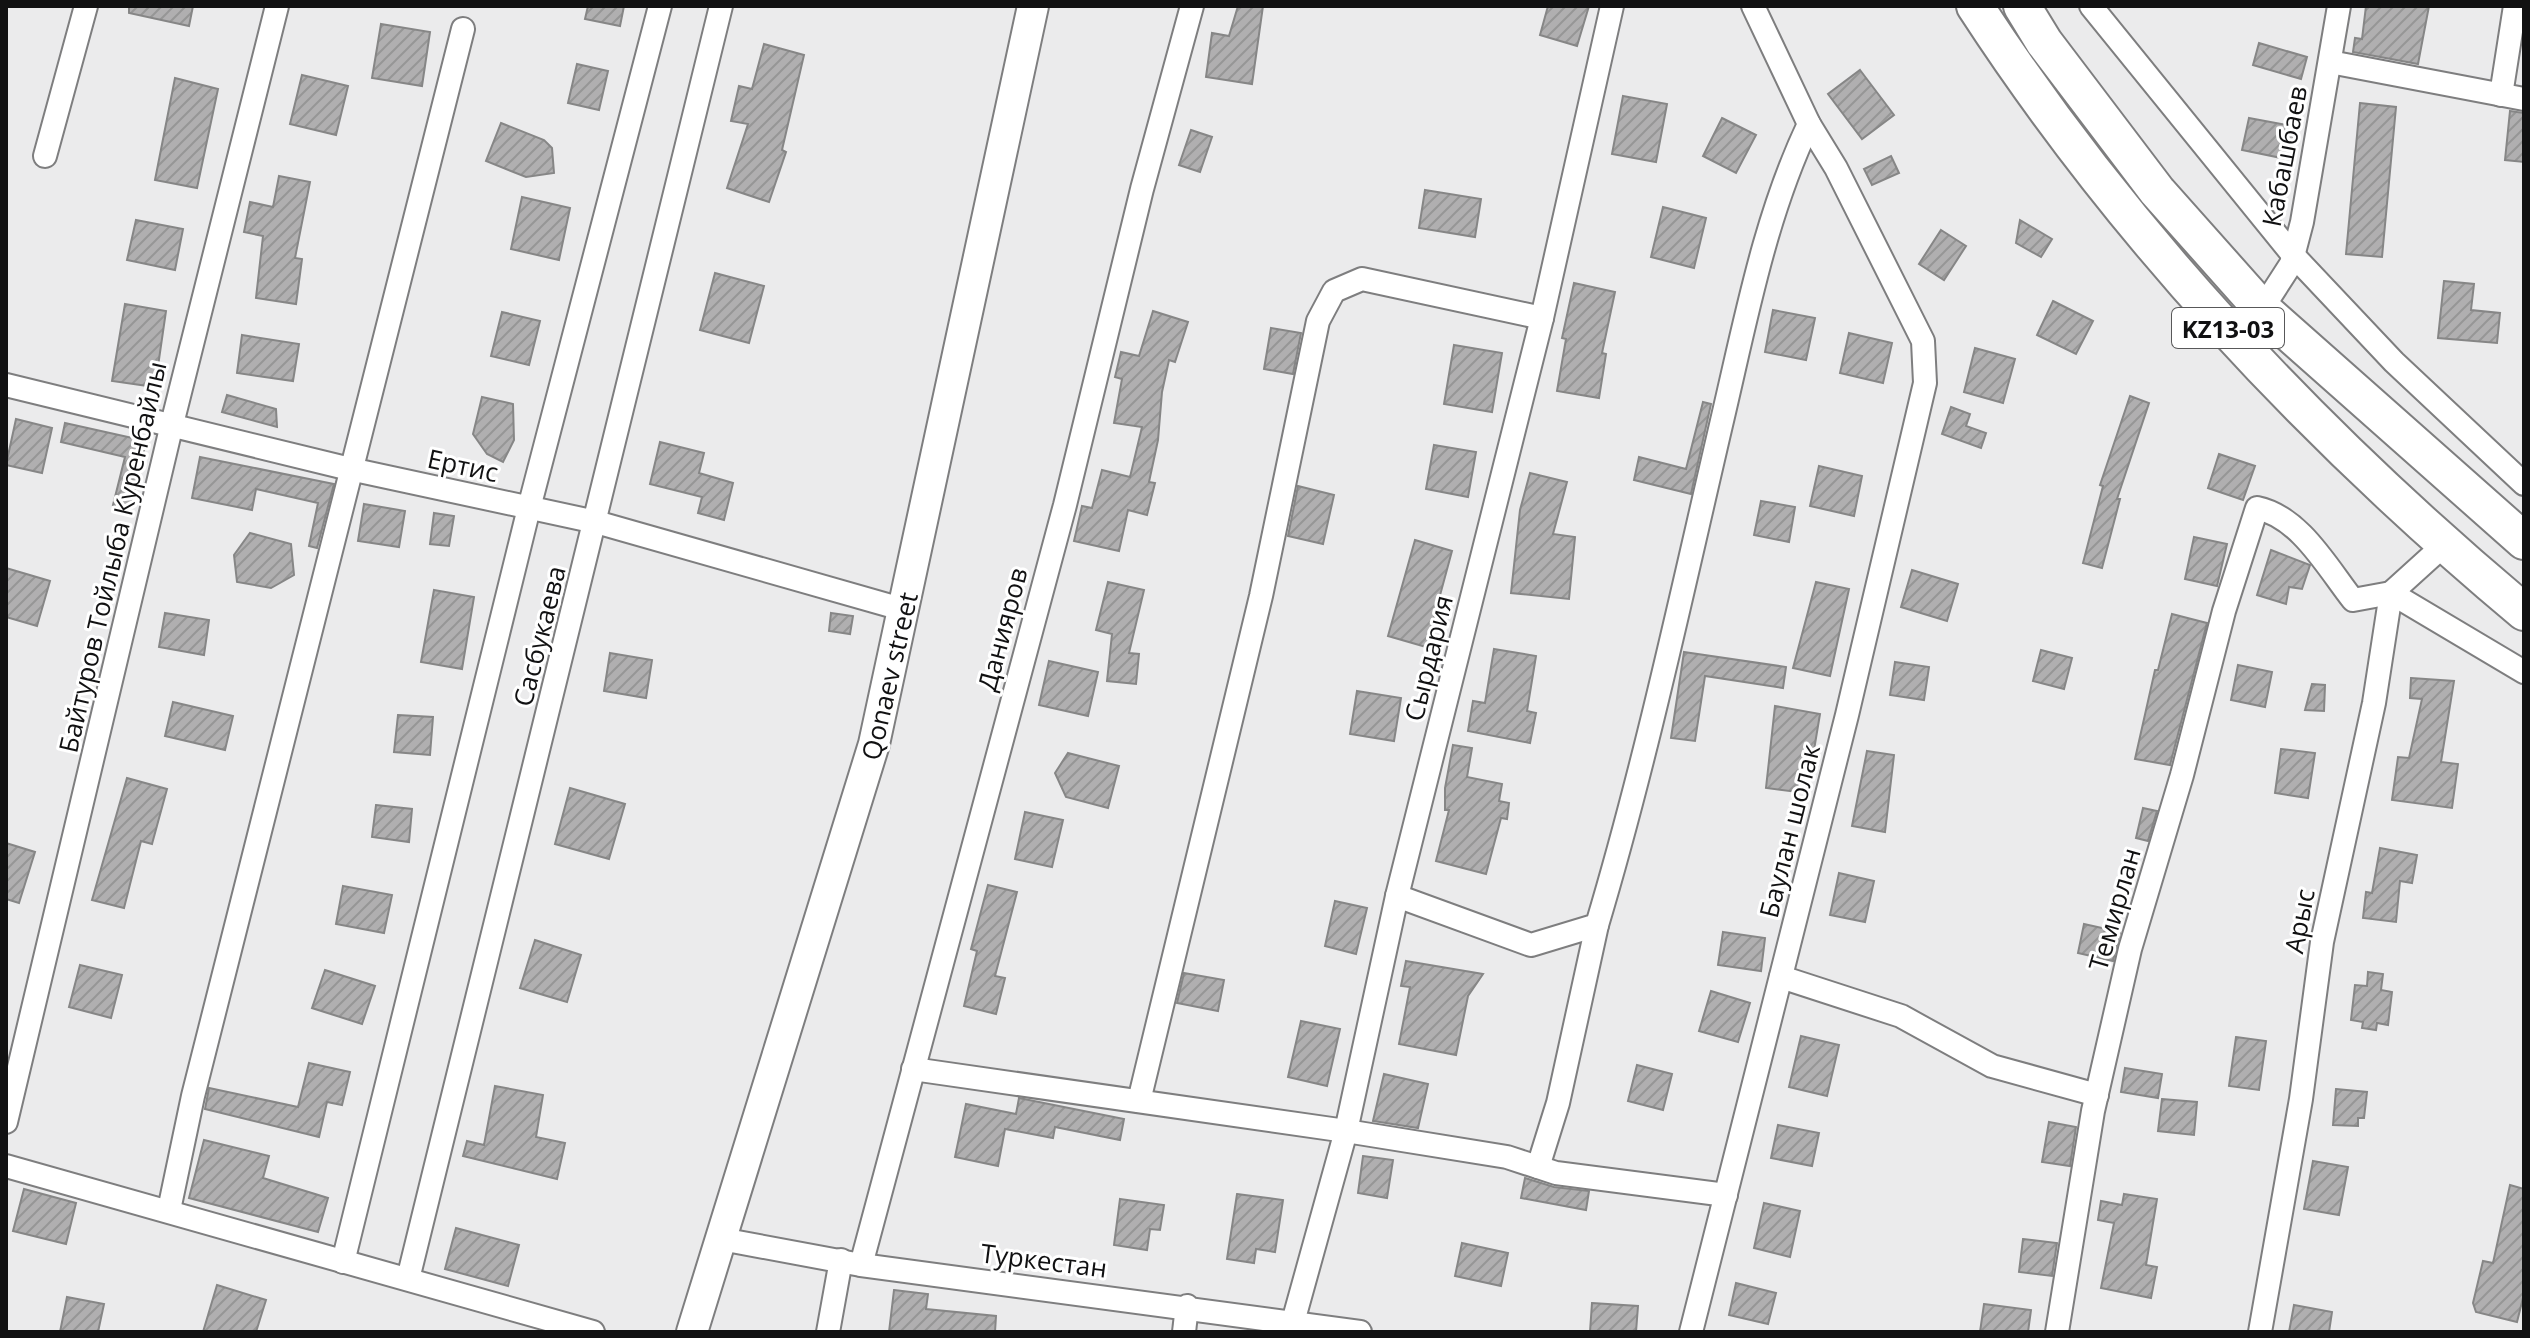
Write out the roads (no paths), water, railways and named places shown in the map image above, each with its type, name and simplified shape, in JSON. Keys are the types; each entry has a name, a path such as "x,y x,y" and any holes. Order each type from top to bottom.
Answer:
{"highway":[{"name":"KZ13-03","path":"1975,6 2013,64 2128,215 2297,406 2444,545 2524,612"},
{"name":"KZ13-03","path":"2022,6 2044,42 2157,191 2262,309 2524,541"}],"main road":[{"name":"Qonaev street","path":"692,1332 874,744 1033,6"}],"street":[{"path":"45,156 86,6"},
{"name":"Байтуров Тойлыба Куренбайлы","path":"6,1122 172,424 277,6"},
{"name":"Сасбукаева","path":"343,1262 529,508 660,6"},
{"name":"Сасбукаева","path":"408,1279 721,6"},
{"name":"Данияров","path":"828,1332 913,1069 1065,505 1142,189 1192,6"},
{"name":"Сырдария","path":"1293,1322 1346,1131 1397,896 1542,318 1612,6"},
{"path":"1538,1167 1558,1103 1597,925 1654,711 1751,296 1789,166 1809,124 1753,6"},
{"path":"2091,6 2293,255 2394,362 2524,484"},
{"name":"Кабашбаев","path":"2262,309 2293,255 2302,222 2339,6"},
{"path":"2501,95 2515,6"},
{"path":"169,1210 193,1096 463,29"},
{"path":"2330,62 2524,99"},
{"name":"Баулан шолак","path":"1691,1332 1925,383 1923,341 1836,168 1809,124"},
{"path":"1139,1101 1261,596 1318,321 1334,291 1362,279 1542,318"},
{"name":"Ертис","path":"6,385 350,469 596,522 905,610"},
{"name":"Темирлан","path":"2057,1332 2097,1095 2130,949 2182,775 2224,611 2257,508 2278,512 2353,600 2391,593"},
{"path":"2444,545 2391,593 2524,672"},
{"name":"Арыс","path":"2260,1332 2301,1099 2322,942 2374,703 2391,593"},
{"path":"1397,896 1531,945 1597,925"},
{"path":"1781,977 1901,1016 1992,1066 2097,1095"},
{"path":"913,1069 1346,1131 1507,1157 1538,1167 1726,1195"},
{"path":"6,1166 593,1332"},
{"name":"Туркестан","path":"721,1239 851,1262 1360,1332"},
{"path":"1184,1332 1187,1306"}]}
